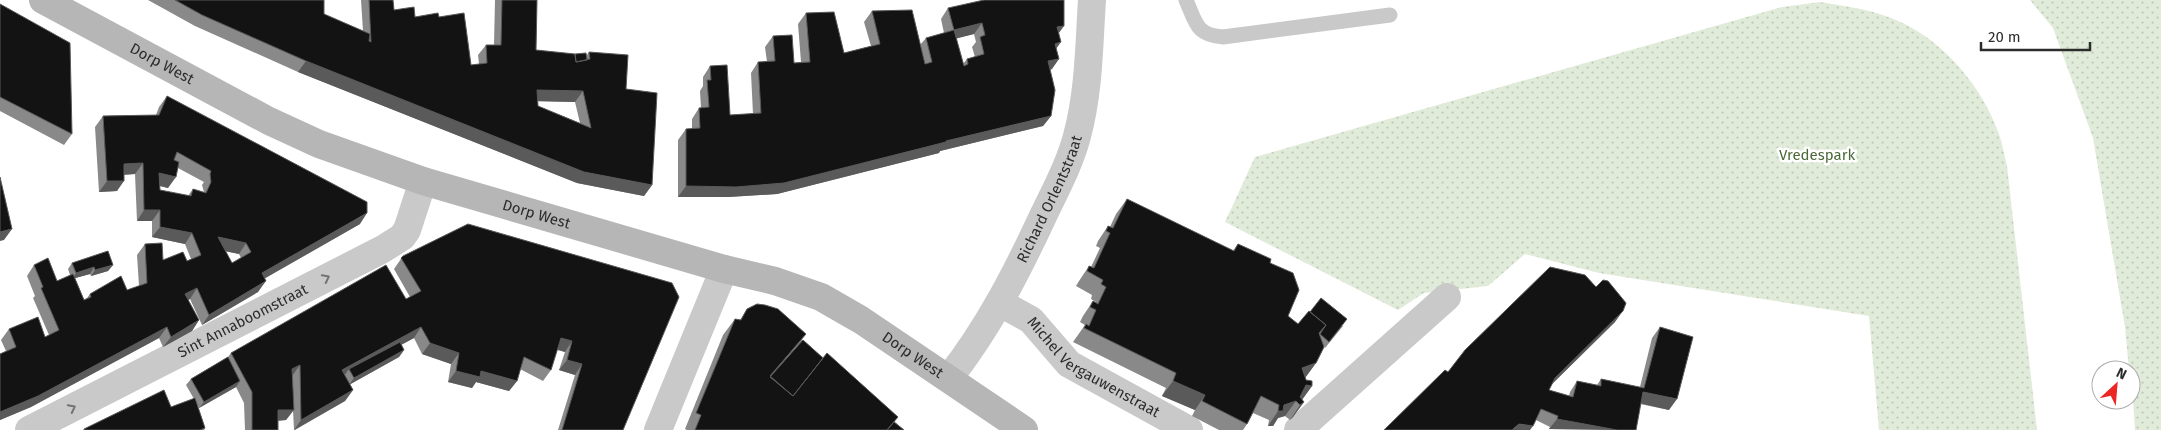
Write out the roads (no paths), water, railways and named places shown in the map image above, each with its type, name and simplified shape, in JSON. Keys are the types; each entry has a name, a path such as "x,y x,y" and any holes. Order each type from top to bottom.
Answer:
{"main road":[{"name":"Dorp West","path":"43,0 277,125 319,144 423,181 724,269 775,281 821,297 861,320 1024,430"}],"street":[{"name":"Richard Orlentstraat","path":"949,378 972,348 1000,303 1056,188 1077,138 1085,96 1092,0"},
{"name":"Sint Annaboomstraat","path":"28,430 383,249 402,237 407,230 423,181"},
{"path":"658,430 724,269"},
{"path":"1298,430 1447,297"},
{"name":"Michel Vergauwenstraat","path":"1000,303 1031,320 1069,364 1189,430"}],"lane":[{"path":"1186,0 1198,29 1209,36 1223,38 1390,15"}],"park label":[{"name":"Vredespark","path":"1817,155"}]}
